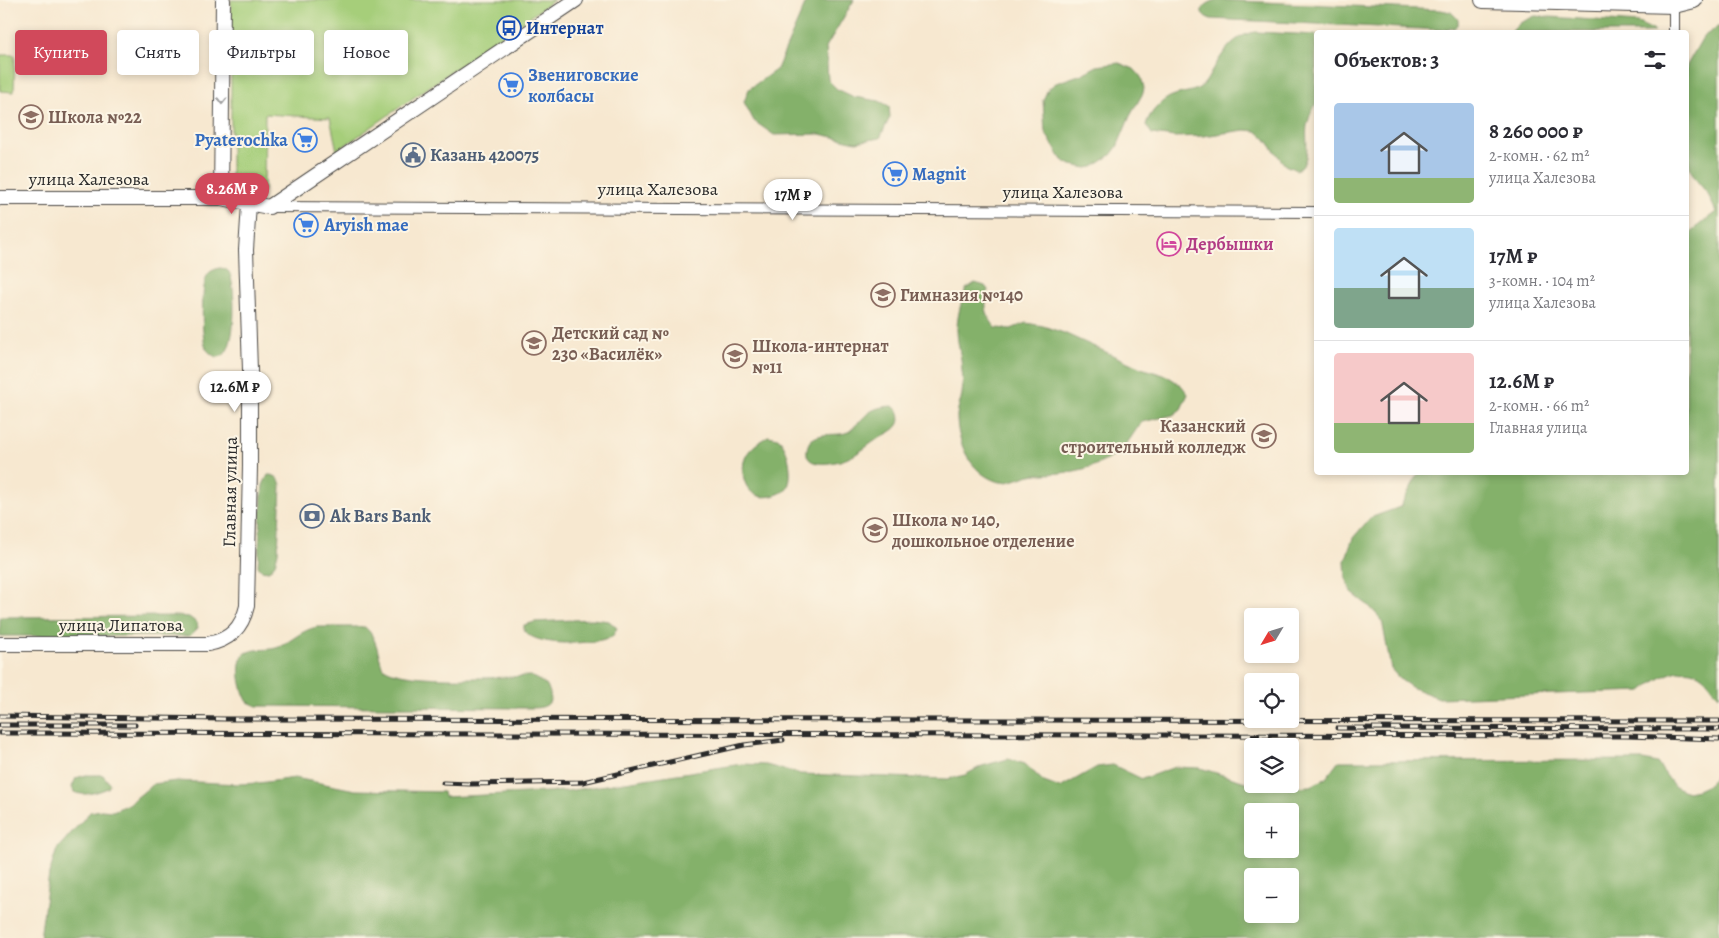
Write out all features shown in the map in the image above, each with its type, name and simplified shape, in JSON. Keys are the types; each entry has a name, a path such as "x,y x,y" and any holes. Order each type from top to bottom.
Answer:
{"main road":[{"path":"1483,0 1674,5 1694,0"}],"street":[{"path":"221,198 223,0"},
{"path":"269,207 576,0"},
{"path":"1674,5 1674,30"},
{"name":"улица Халезова","path":"0,198 221,198 269,207 1314,212"},
{"name":"Главная улица","path":"238,628 245,615 247,597 250,370 246,250 249,204"},
{"name":"улица Липатова","path":"0,644 208,644 225,639 238,628"}],"green space":[{"path":"231,0 554,0 337,151 330,118 265,114 264,191 231,189 231,75 314,75 314,30 231,30"},
{"path":"807,0 854,0 826,47 828,80 837,89 854,97 879,101 889,106 890,117 880,138 856,142 820,134 774,135 754,121 744,102 749,89 777,69"},
{"path":"1216,0 1441,10 1451,12 1458,19 1458,25 1454,28 1443,30 1211,19 1206,17 1203,14 1203,9"},
{"path":"1535,16 1638,23 1653,30 1513,30 1520,23"},
{"path":"1719,26 1719,696 1708,682 1698,674 1690,671 1673,672 1656,680 1642,691 1439,698 1413,688 1401,680 1391,669 1382,620 1369,606 1352,593 1346,578 1345,561 1353,538 1370,518 1400,507 1418,475 1689,475 1689,233 1716,212 1708,194 1691,171 1689,162 1689,62 1703,37"},
{"path":"1256,32 1314,35 1314,107 1307,126 1306,157 1301,167 1296,170 1285,165 1265,138 1256,131 1245,130 1203,136 1174,137 1152,134 1146,125 1150,116 1166,99 1193,90 1206,82 1220,58 1230,46 1248,34"},
{"path":"0,55 15,55 14,92 0,91"},
{"path":"1119,63 1134,69 1141,77 1144,88 1143,93 1130,116 1117,147 1111,155 1093,167 1087,168 1071,165 1062,160 1045,132 1043,100 1048,89 1056,83 1082,74 1097,66"},
{"path":"219,268 229,272 233,290 234,319 229,346 225,354 218,357 211,354 206,348 202,312 207,276 210,272"},
{"path":"975,283 985,286 988,290 986,310 996,328 1011,329 1026,323 1043,326 1064,333 1141,368 1167,376 1181,385 1188,394 1181,409 1173,415 1142,422 1122,449 1114,456 1094,466 1050,474 1034,474 1007,482 996,481 987,477 972,464 962,446 957,413 963,383 957,335 958,320 966,289"},
{"path":"893,406 900,419 897,427 855,454 843,460 830,463 816,463 807,456 808,445 815,437 848,432 872,411 881,407"},
{"path":"768,436 776,437 783,443 790,465 790,480 785,491 763,497 748,488 743,476 743,468 748,453 755,445"},
{"path":"268,475 277,477 281,485 278,552 275,564 269,571 261,570 258,566 263,485"},
{"path":"0,617 189,617 197,623 198,628 190,636 0,636"},
{"path":"592,619 609,621 617,628 612,637 580,643 566,643 541,640 524,631 524,625 535,622"},
{"path":"317,627 365,627 374,640 382,666 392,672 452,678 531,676 546,685 550,691 549,703 543,707 531,708 257,706 248,702 243,691 240,676 243,655 252,651 279,647 302,633"},
{"path":"1008,759 1025,764 1044,782 1060,788 1097,767 1113,765 1142,779 1175,767 1200,768 1244,782 1244,793 1299,793 1299,787 1311,786 1326,778 1339,761 1643,760 1657,763 1674,786 1687,792 1710,784 1719,768 1719,938 40,938 49,874 57,849 90,812 101,810 113,811 129,804 153,784 176,781 239,784 295,778 355,790 443,792 444,797 567,791 742,764 766,765 800,774 948,779 965,775 982,766"},
{"path":"86,775 103,775 110,784 108,788 91,793 82,794 74,792 72,787 76,778"}],"railway":[{"path":"0,716 226,719 1719,721"},
{"path":"0,725 135,725"},
{"path":"1337,728 1719,729"},
{"path":"0,733 1627,736 1719,739"},
{"path":"443,783 583,782 744,745 783,740"}],"place":[{"name":"Интернат","path":"509,28"},
{"name":"Звениговские колбасы","path":"511,85"},
{"name":"Школа №22","path":"31,117"},
{"name":"Pyaterochka","path":"305,140"},
{"name":"Казань 420075","path":"413,155"},
{"name":"Magnit","path":"895,174"},
{"name":"Aryish mae","path":"306,225"},
{"name":"Дербышки","path":"1169,244"},
{"name":"Гимназия №140","path":"883,295"},
{"name":"Детский сад № 230 «Василёк»","path":"534,343"},
{"name":"Школа-интернат №11","path":"735,356"},
{"name":"Казанский строительный колледж","path":"1264,436"},
{"name":"Ak Bars Bank","path":"312,516"},
{"name":"Школа № 140, дошкольное отделение","path":"875,530"}]}
